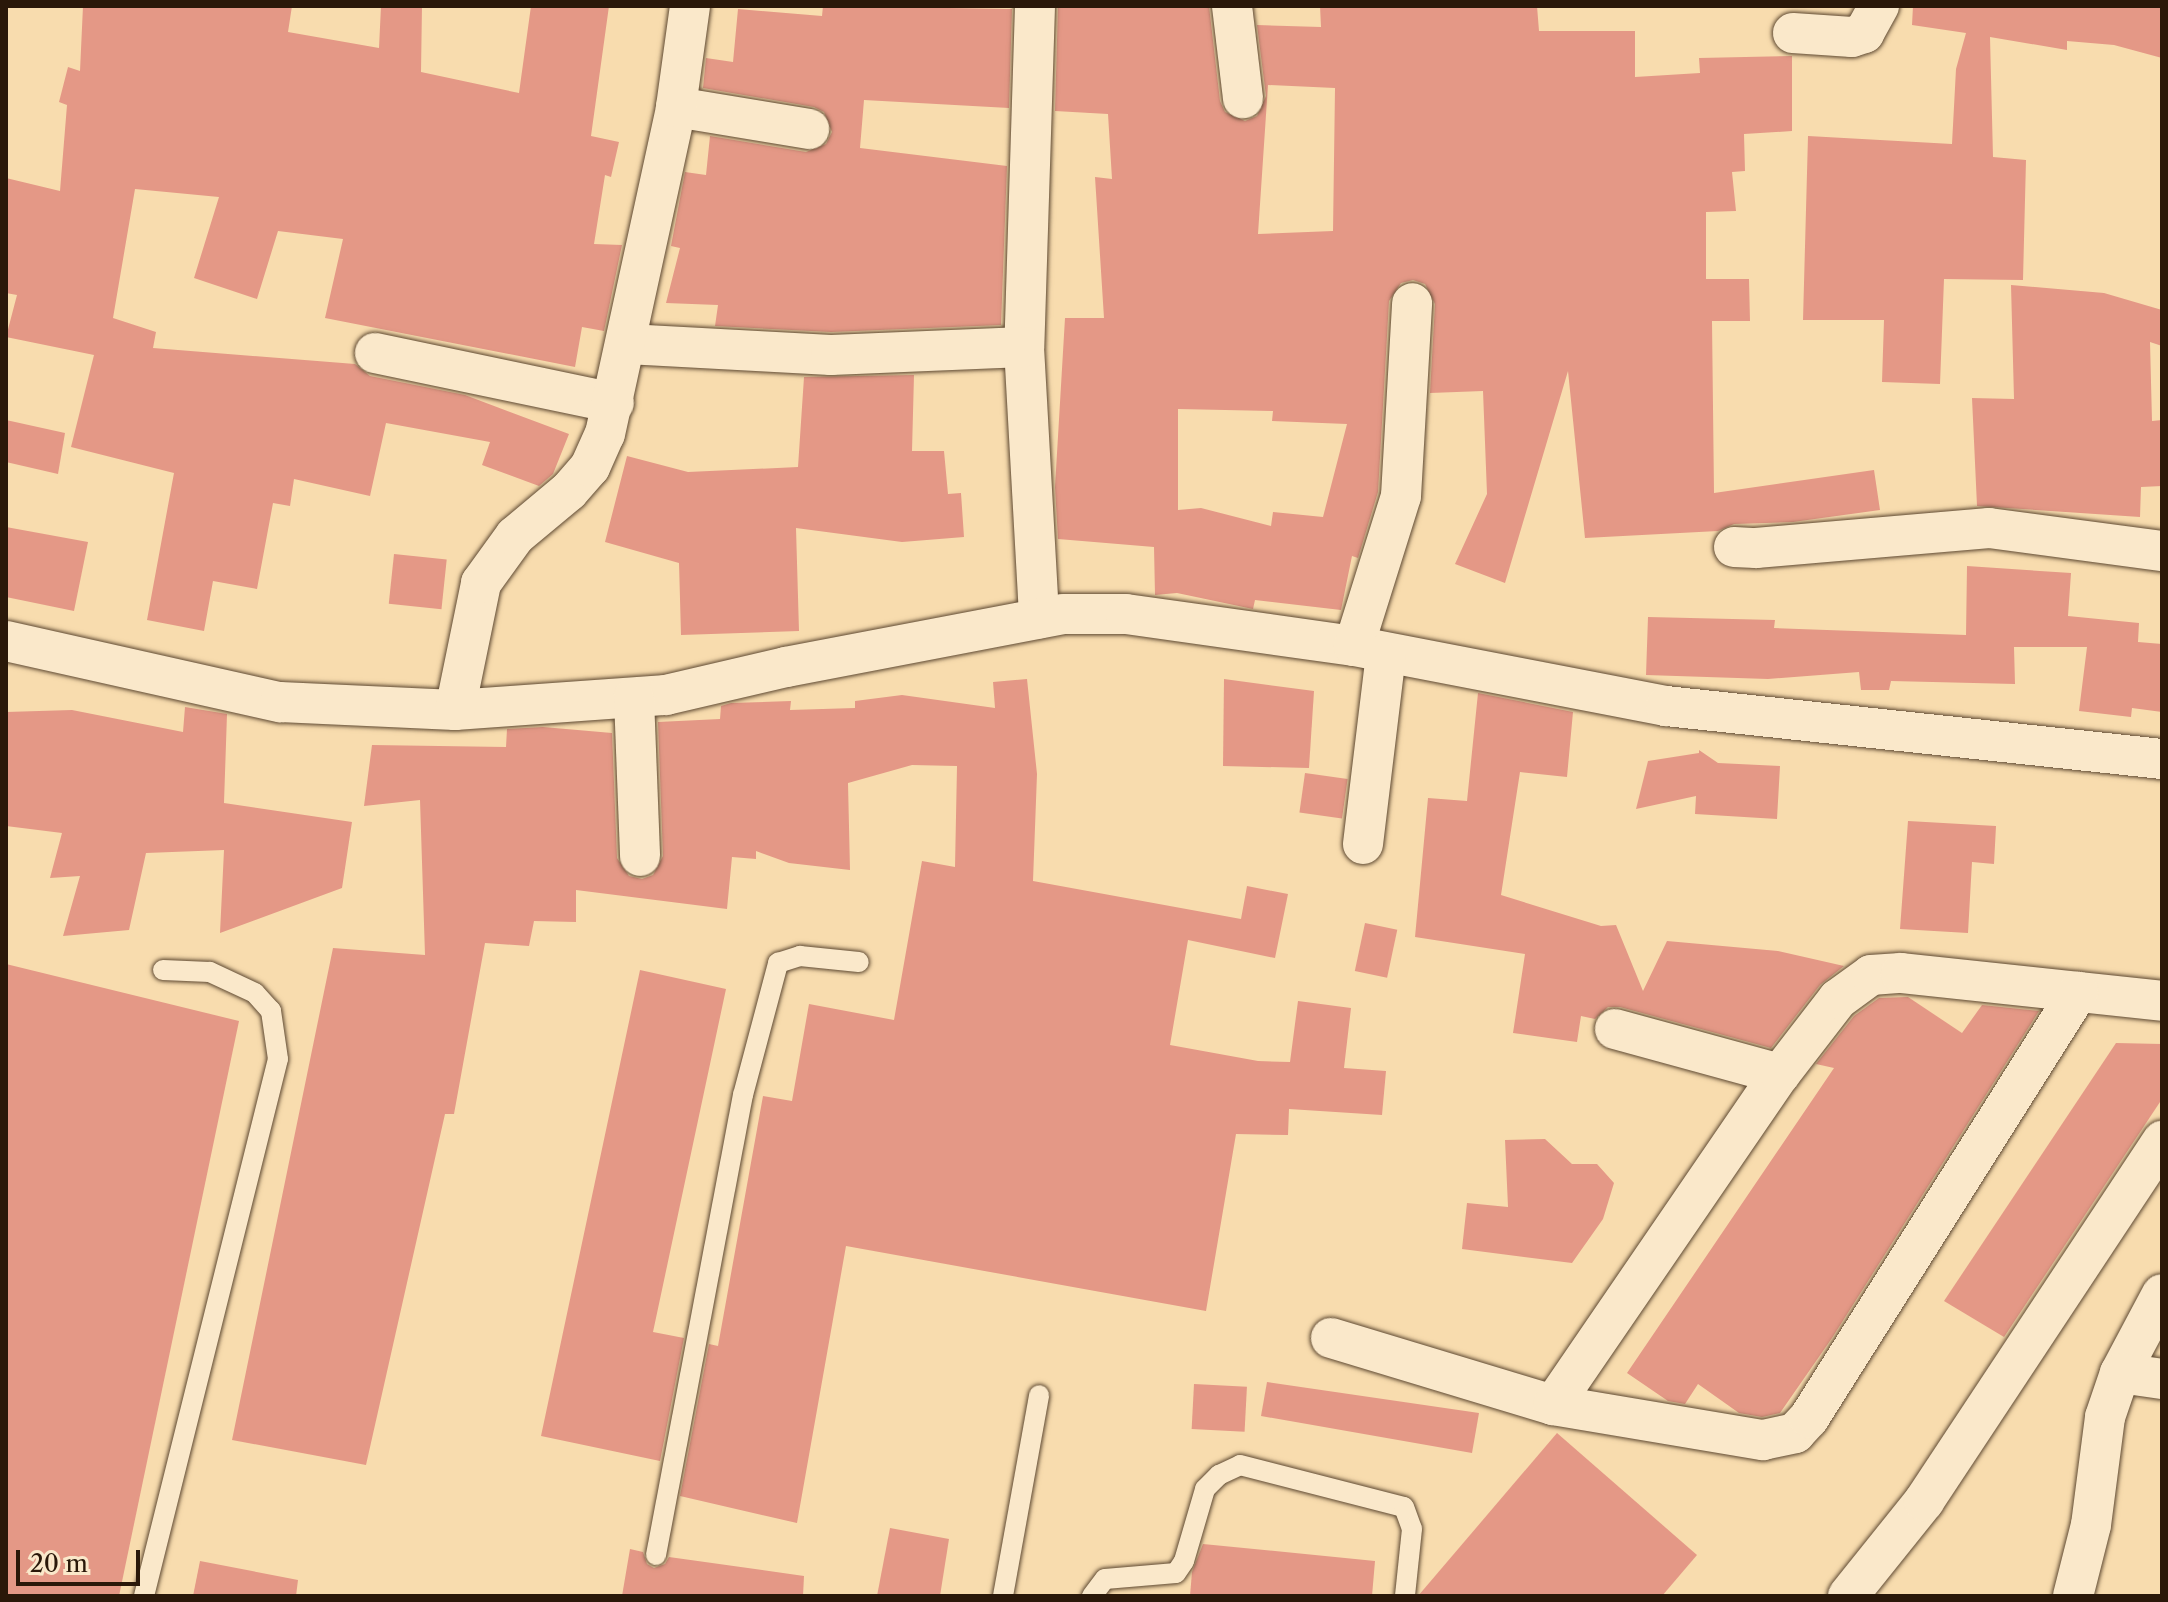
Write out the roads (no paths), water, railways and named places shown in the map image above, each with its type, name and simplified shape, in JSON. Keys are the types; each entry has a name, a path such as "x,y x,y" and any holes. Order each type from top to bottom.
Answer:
{"street":[{"path":"455,710 481,583 515,536 569,491 590,467 614,403 676,107 690,6"},
{"path":"1035,6 1024,347 1039,619"},
{"path":"1232,6 1243,98"},
{"path":"1793,33 1852,37 1864,33 1879,6"},
{"path":"676,107 809,129"},
{"path":"1363,844 1370,649 1401,496 1412,303"},
{"path":"627,344 831,355 1024,347"},
{"path":"375,353 614,403"},
{"path":"1734,547 1756,548 1989,528 2162,551"},
{"path":"6,641 280,702 411,711 455,710 666,695 786,667 1063,614 1126,614 1370,649 1666,706 2162,759"},
{"path":"634,698 640,856"},
{"path":"1553,1405 1780,1074 1838,999 1871,975 1901,973 2162,1001"},
{"path":"1331,1338 1553,1405 1763,1440 1795,1433 1809,1418 2078,992"},
{"path":"1615,1029 1780,1074"},
{"path":"1848,1596 1924,1501 2162,1141"},
{"path":"2073,1596 2091,1525 2105,1417 2120,1373 2162,1294"},
{"path":"2120,1373 2162,1379"}],"lane":[{"path":"656,1555 743,1095 778,963 800,956 859,962"},
{"path":"144,1596 278,1059 271,1011 255,993 210,972 163,970"},
{"path":"1003,1596 1039,1395"},
{"path":"1092,1596 1105,1579 1176,1573 1184,1561 1205,1489 1219,1475 1240,1465 1404,1507 1412,1529 1405,1596"}]}
